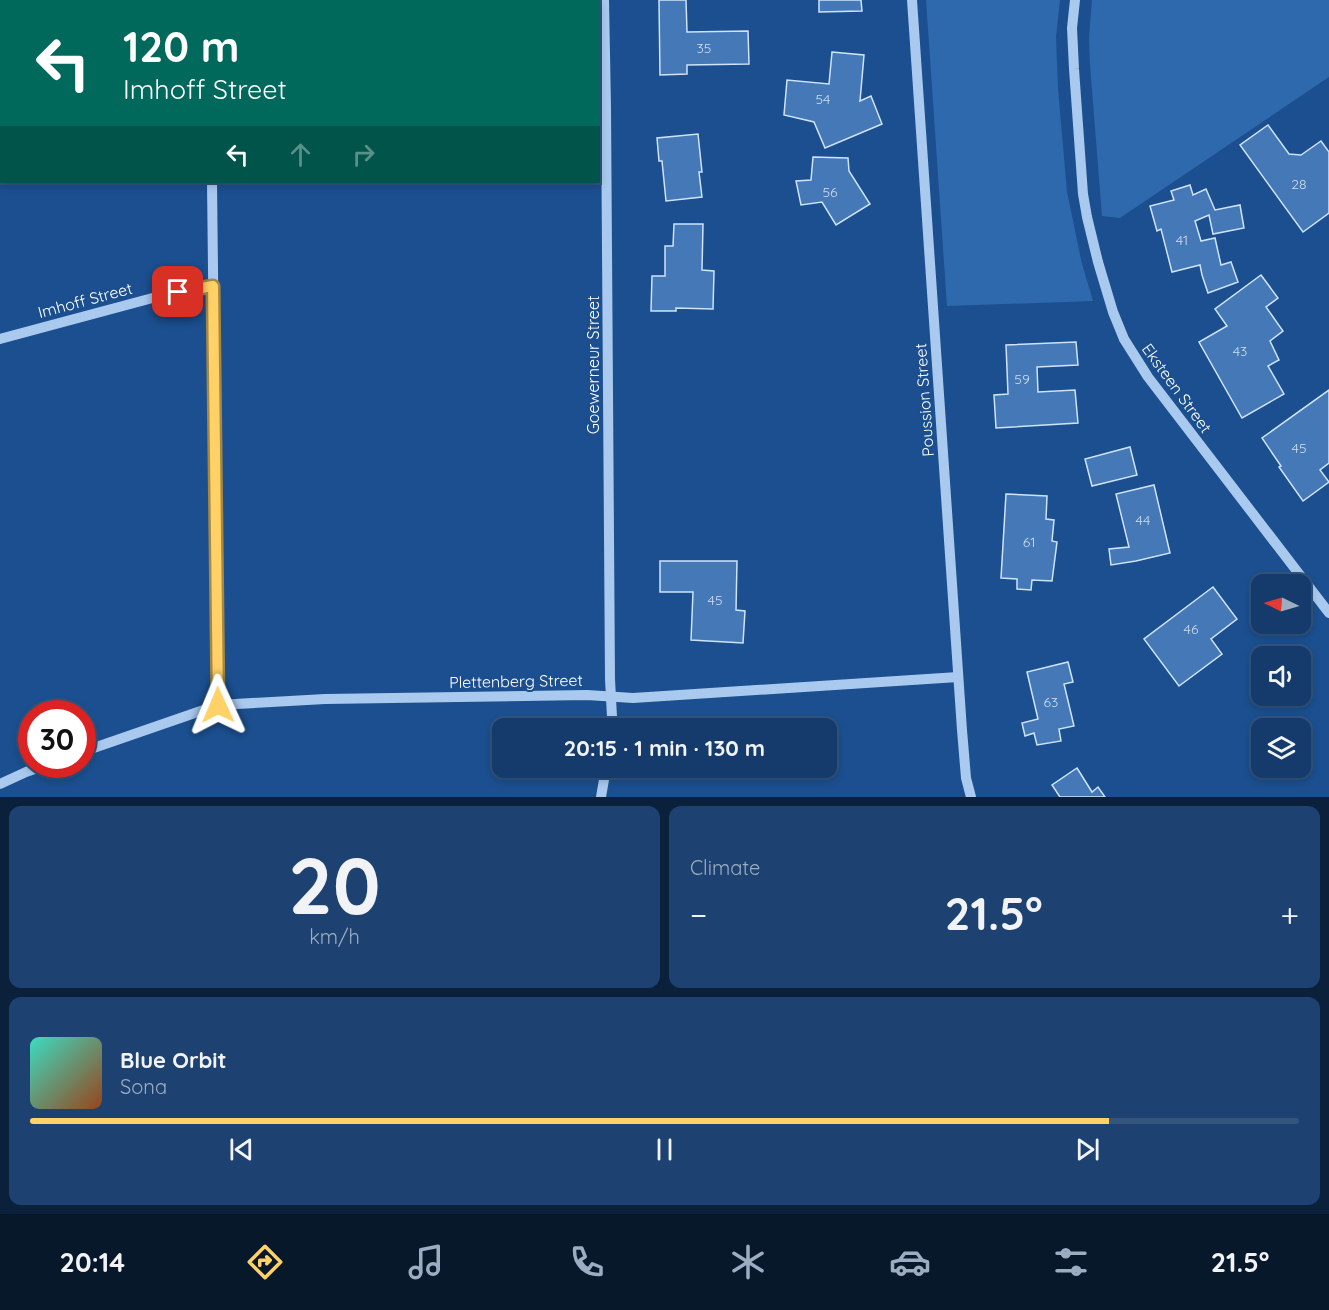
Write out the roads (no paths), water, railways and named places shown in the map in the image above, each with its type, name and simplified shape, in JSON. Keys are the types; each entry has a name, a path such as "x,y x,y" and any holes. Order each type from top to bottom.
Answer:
{"street":[{"name":"Goewerneur Street","path":"604,0 612,718"},
{"name":"Poussion Street","path":"912,0 958,677 966,778 971,797"},
{"name":"Eksteen Street","path":"1076,0 1072,28 1083,194 1092,240 1113,312 1124,339 1148,377 1329,613"},
{"path":"212,183 218,705"},
{"name":"Imhoff Street","path":"0,339 160,296 213,286"},
{"name":"Plettenberg Street","path":"96,747 218,705 325,699 587,695 633,698 958,677"},
{"path":"0,784 18,776"},
{"path":"601,797 604,778"}]}
